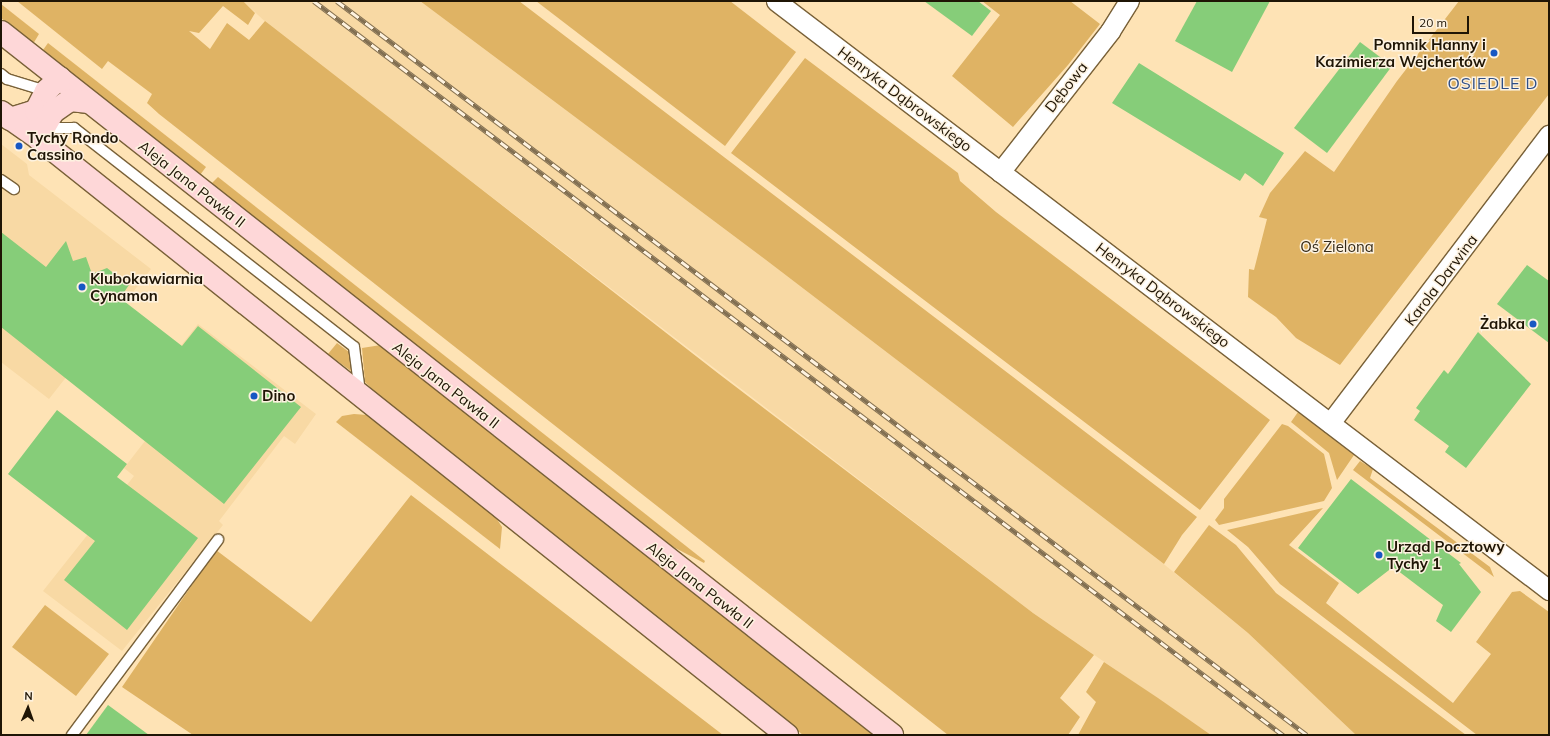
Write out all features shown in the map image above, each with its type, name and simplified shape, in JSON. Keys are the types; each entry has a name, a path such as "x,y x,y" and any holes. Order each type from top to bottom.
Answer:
{"street":[{"name":"Henryka Dąbrowskiego","path":"776,1 1549,590"},
{"name":"Dębowa","path":"1000,172 1110,31 1129,1"},
{"name":"Aleja Jana Pawła II","path":"1,32 53,85 89,102 892,735"},
{"path":"4,117 36,111 53,85"},
{"path":"42,133 53,112 70,100 89,102"},
{"path":"4,117 42,133 360,393 787,735"},
{"name":"Karola Darwina","path":"1330,423 1549,135"}],"lane":[{"path":"1,74 7,79 53,85"},
{"path":"42,133 74,128 354,347 360,393"},
{"path":"1,180 14,189"},
{"path":"72,735 218,540"}],"shaded area":[{"path":"243,1 420,1 766,260 1160,561 1248,633 1356,735 1211,735 1033,613 272,28"},
{"path":"1,144 27,164 29,175 151,269 49,399 1,362"},
{"path":"198,324 316,414 295,444 284,436 219,521 223,525 122,651 43,591 134,476 124,468 145,441 121,422"}],"green space":[{"path":"17,1 243,1 255,13 248,25 223,6 199,33 189,31 210,49 227,23 249,40 265,21 719,374 1033,613 1094,655 1060,698 1080,717 1068,735 948,735 159,114 147,103 152,94 108,61 102,69"},
{"path":"420,1 519,1 1197,517 1182,535 1164,564 766,260"},
{"path":"536,1 730,1 796,52 725,146"},
{"path":"982,1 1070,1 1100,24 1068,65 1013,127 952,76 1000,15"},
{"name":"Oś Zielona","path":"1459,1 1549,1 1549,94 1340,365 1296,338 1276,317 1248,297 1249,269 1254,270 1267,219 1259,217 1270,193 1305,151 1334,172 1397,81"},
{"path":"1,4 39,34 33,44 1,18"},
{"path":"48,43 206,167 200,175 43,50"},
{"path":"805,58 958,173 960,181 996,212 1270,420 1200,510 731,153"},
{"path":"218,177 705,561 704,563 658,539 211,184"},
{"path":"337,343 349,352 351,371 328,354"},
{"path":"381,345 876,735 803,735 374,391 365,382 362,348"},
{"path":"1298,412 1354,455 1337,480 1329,453 1291,422"},
{"path":"354,414 367,415 493,513 502,527 500,549 336,422 342,416"},
{"path":"1282,424 1288,426 1324,454 1332,488 1324,501 1219,525 1215,520 1224,508 1224,499"},
{"path":"1360,461 1373,469 1370,478 1490,567 1494,577 1353,470"},
{"path":"411,495 723,735 193,735 122,687 216,550 311,622"},
{"path":"1323,508 1289,545 1339,583 1326,603 1453,703 1491,654 1476,642 1512,592 1520,591 1549,612 1549,735 1477,735 1280,584 1248,547 1227,530"},
{"path":"1209,525 1236,545 1276,593 1466,735 1356,735 1248,633 1174,572"},
{"path":"45,605 109,654 76,696 12,647"},
{"path":"1104,662 1211,735 1078,735 1096,702 1086,692"}],"building":[{"path":"924,1 978,1 991,11 972,36"},
{"path":"1197,1 1270,1 1232,72 1175,41"},
{"path":"1360,42 1392,66 1327,153 1294,128"},
{"path":"1139,63 1284,153 1263,186 1245,173 1240,181 1112,103"},
{"path":"1,232 46,267 66,241 73,261 86,257 92,274 107,268 129,285 120,298 182,346 198,326 301,407 224,504 1,327"},
{"path":"1527,265 1549,281 1549,343 1497,304"},
{"path":"1478,332 1531,384 1466,468 1445,452 1449,446 1414,420 1420,411 1416,408 1444,370 1448,374"},
{"path":"57,410 127,464 117,477 198,538 127,630 64,580 95,541 8,474"},
{"name":"Urząd Pocztowy Tychy 1","path":"1351,479 1461,563 1459,564 1481,592 1451,632 1436,621 1443,605 1393,567 1358,594 1298,548"},
{"path":"108,705 149,735 86,735"}],"railway":[{"path":"314,1 1283,735"},
{"path":"337,1 1307,735"}],"place":[{"name":"Pomnik Hanny i Kazimierza Wejchertów","path":"1494,53"},
{"name":"Tychy Rondo Cassino","path":"19,146"},
{"name":"Klubokawiarnia Cynamon","path":"82,287"},
{"name":"Żabka","path":"1533,324"},
{"name":"Dino","path":"254,396"},
{"name":"Urząd Pocztowy Tychy 1","path":"1379,555"}],"district":[{"name":"OSIEDLE D","path":"1493,83"}]}
